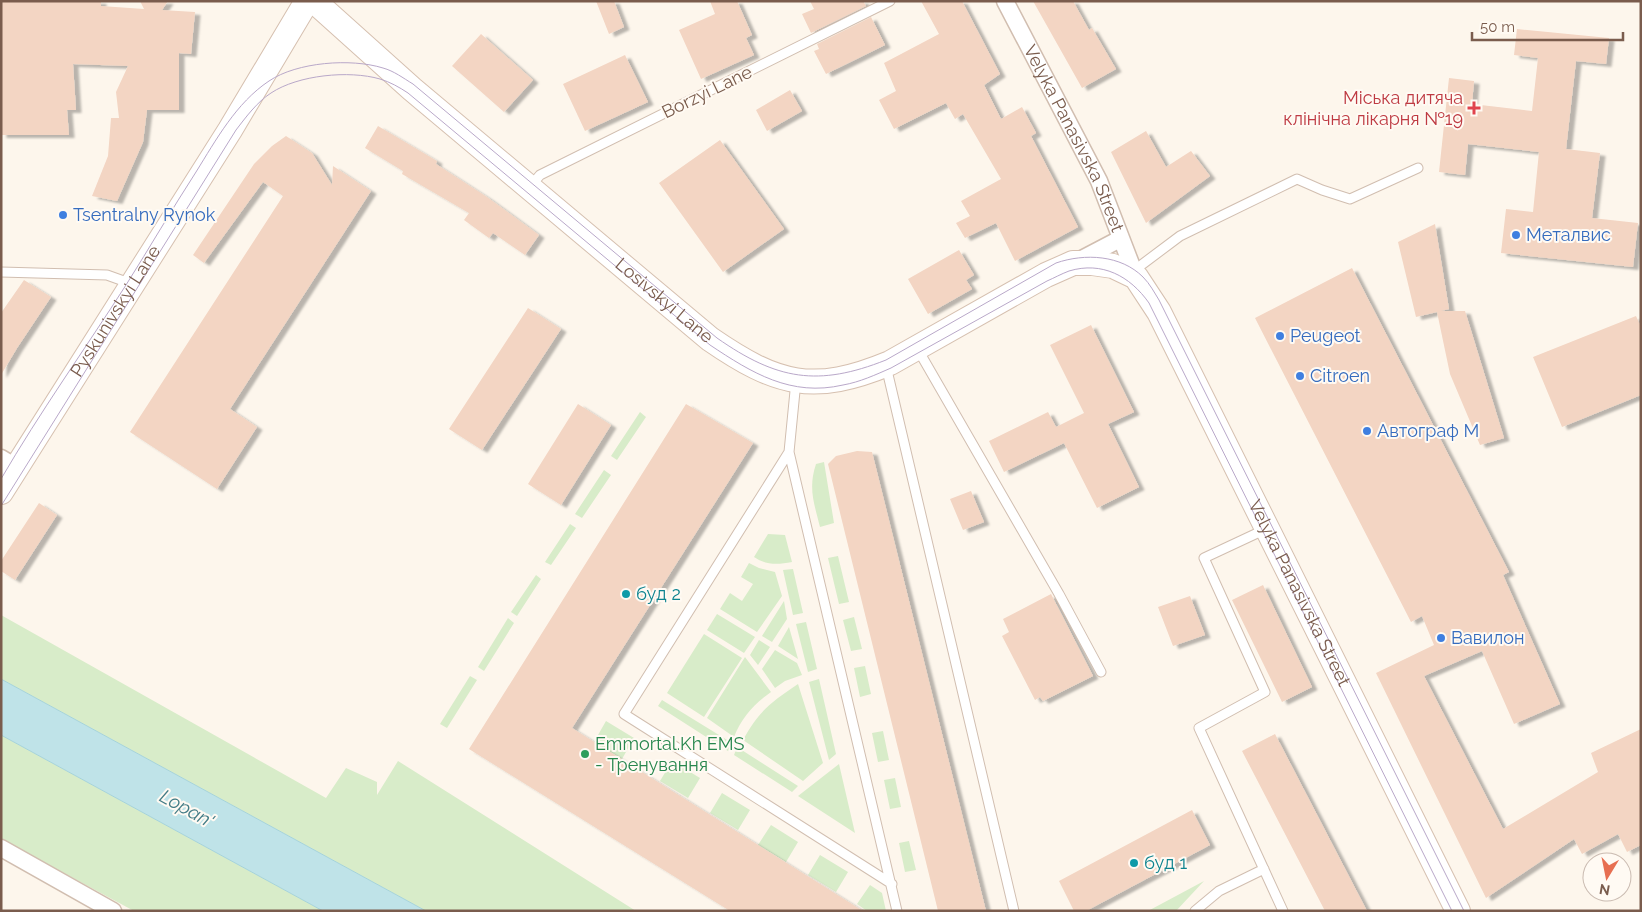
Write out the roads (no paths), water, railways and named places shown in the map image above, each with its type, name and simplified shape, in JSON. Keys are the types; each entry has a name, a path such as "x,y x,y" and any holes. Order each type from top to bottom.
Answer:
{"street":[{"name":"Pyskunivskyi Lane","path":"1,492 9,462 132,284 230,130 307,1"},
{"name":"Losivskyi Lane","path":"314,1 412,89 710,339 739,358 766,372 796,381 823,382 848,378 886,365 1052,272 1120,239"},
{"name":"Velyka Panasivska Street","path":"1005,1 1099,181 1133,274 1159,312 1456,910"},
{"name":"Losivskyi Lane","path":"1073,263 1106,264 1133,274"},
{"path":"1,848 93,906 114,911"}],"lane":[{"name":"Borzyi Lane","path":"529,188 540,174 890,1"},
{"path":"1133,274 1180,236 1297,179 1350,199 1418,168"},
{"path":"1,272 108,275 132,284"},
{"path":"917,348 1059,594 1101,672"},
{"path":"886,365 1014,911"},
{"path":"796,381 789,452 897,911"},
{"path":"789,452 624,714 892,884"},
{"path":"1267,528 1204,558 1265,692 1198,728 1283,911"},
{"path":"1195,911 1219,890 1264,869"}],"water":[{"name":"Lopan'","path":"1,679 426,911 323,911 1,735"}],"tram line":[{"path":"1,479 228,123 246,100 269,81 294,70 309,66 340,63 370,65 391,71 413,84 717,338 759,363 779,371 818,376 862,369 886,360 1056,263 1090,257 1113,260 1124,264 1143,277 1159,300 1464,911"},
{"path":"1,506 236,130 256,105 271,93 282,87 309,78 339,75 368,76 380,79 405,91 710,345 741,365 773,380 789,385 806,388 824,388 849,384 867,378 891,368 1063,273 1081,268 1104,270 1124,278 1149,303 1452,911"}],"place":[{"name":"Міська дитяча клінічна лікарня №19","path":"1474,108"},
{"name":"Tsentralny Rynok","path":"63,215"},
{"name":"Металвис","path":"1516,235"},
{"name":"Peugeot","path":"1280,336"},
{"name":"Citroen","path":"1300,376"},
{"name":"Автограф М","path":"1367,431"},
{"name":"буд 2","path":"626,594"},
{"name":"Вавилон","path":"1441,638"},
{"name":"Emmortal.Kh EMS - Тренування","path":"585,754"},
{"name":"буд 1","path":"1134,863"}]}
